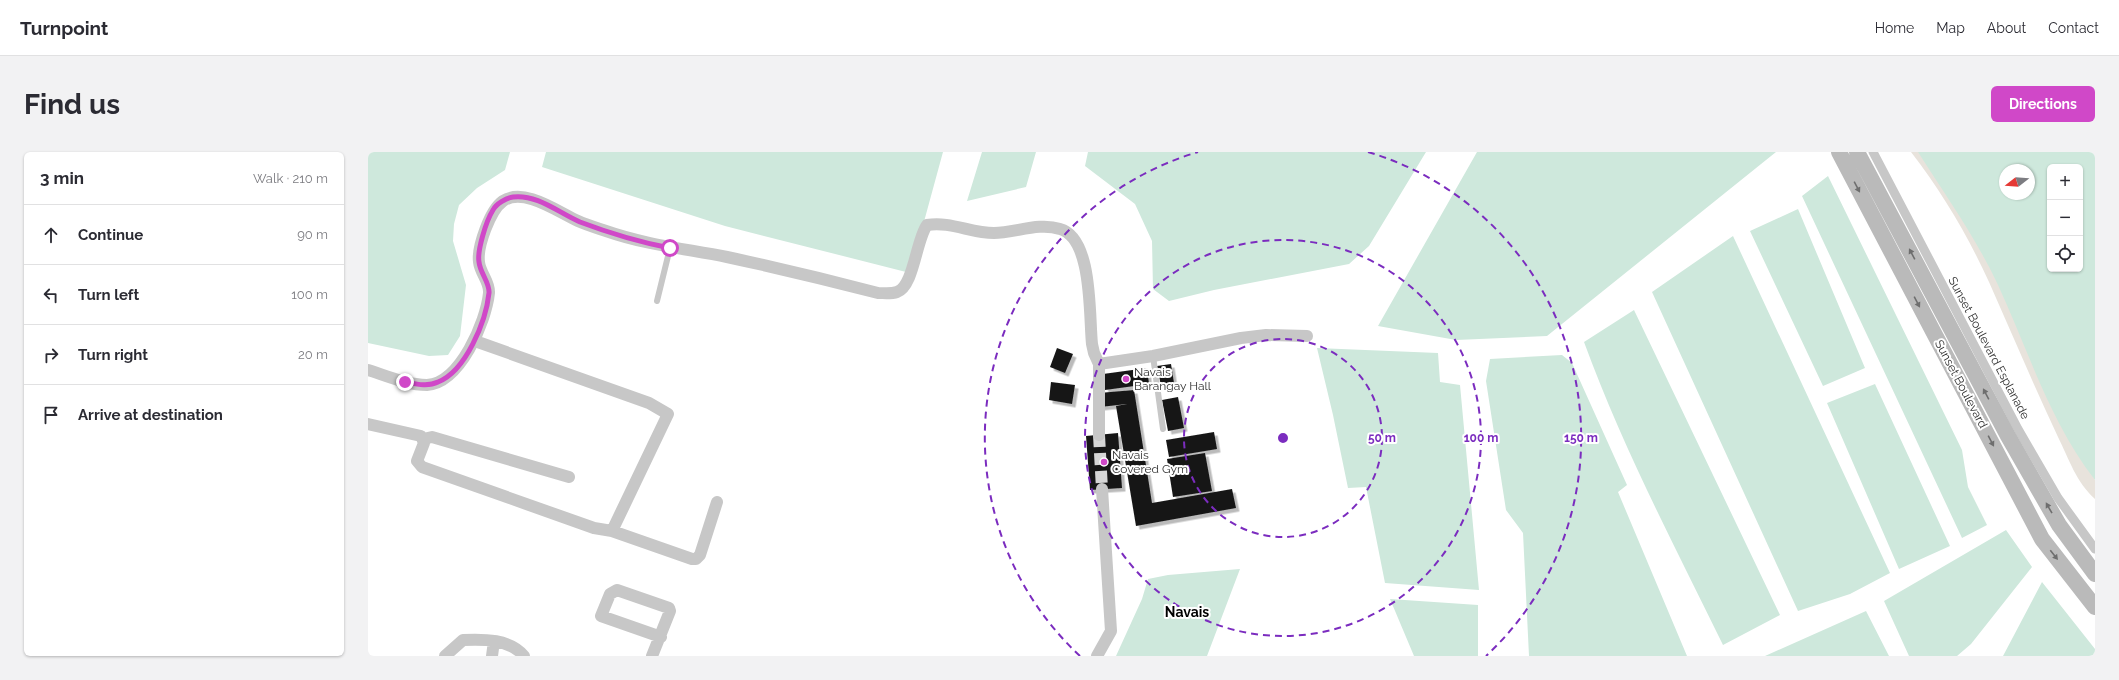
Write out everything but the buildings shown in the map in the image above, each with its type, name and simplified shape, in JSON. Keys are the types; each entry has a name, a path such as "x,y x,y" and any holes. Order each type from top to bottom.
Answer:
{"main road":[{"name":"Sunset Boulevard","path":"1839,152 2042,539 2095,607"},
{"name":"Sunset Boulevard","path":"1857,152 2008,436 2058,525 2095,574"},
{"path":"2042,539 2058,525"}],"street":[{"name":"Sunset Boulevard Esplanade","path":"1873,152 2018,429 2058,498 2095,549"},
{"path":"368,370 405,382 427,385 438,383 448,377 475,341 489,292 478,261 479,248 493,210 503,201 511,197 521,197 543,203 578,221 623,237 670,248 727,257 878,293 890,294 898,292 907,281 922,232 927,225 946,224 993,233 1037,228 1060,229 1071,234 1083,255 1087,278 1092,344 1094,353 1100,364 1099,435"},
{"path":"1100,364 1153,356 1241,338 1266,335 1307,336"},
{"path":"475,341 649,403 668,414 612,531"},
{"path":"368,424 421,436 424,443 417,461 422,467 594,528 612,531 696,559 700,555 717,502"},
{"path":"423,439 432,437 502,456 568,478"},
{"path":"1097,656 1111,631 1102,489"},
{"path":"652,656 661,637 670,611 667,606 617,590 610,594 601,616 661,637"},
{"path":"445,656 463,640 494,641 520,650 524,656"},
{"path":"492,656 494,641"}],"lane":[{"path":"657,301 670,248"},
{"path":"1153,356 1163,429"}],"shaded area":[{"path":"368,152 510,152 505,170 477,188 459,205 454,224 453,241 466,285 460,336 448,355 429,356 368,343"},
{"path":"546,152 943,152 910,273 725,226 542,167"},
{"path":"982,152 1036,152 1026,187 967,201"},
{"path":"1088,152 1426,152 1369,246 1349,264 1214,290 1169,301 1153,289 1152,241 1135,204 1085,166"},
{"path":"1477,152 1776,152 1547,336 1456,340 1378,326"},
{"path":"1911,152 1931,152 1969,224 2095,480 2095,499 2078,478 2070,462 2040,399 1989,282 1972,248 1944,199"},
{"path":"1918,152 2095,152 2095,480 2079,458 2052,410 1998,285 1950,201"},
{"path":"1828,176 1962,450 1968,487 1987,525 1962,538 1802,196"},
{"path":"1798,209 1865,368 1823,386 1750,231"},
{"path":"1733,236 1890,573 1850,594 1798,611 1652,292"},
{"path":"1634,310 1780,615 1723,645 1632,457 1584,342"},
{"path":"1317,348 1438,353 1440,382 1460,385 1479,590 1385,583 1366,487 1348,488"},
{"path":"1562,355 1572,363 1627,485 1618,492 1687,656 1529,656 1523,533 1506,510 1486,381 1490,359"},
{"path":"1875,384 1950,546 1899,569 1827,403"},
{"path":"2006,530 2032,567 1971,644 1957,656 1909,656 1884,601"},
{"path":"1240,569 1207,656 1116,656 1142,599 1148,579 1168,575"},
{"path":"2042,582 2095,649 2095,656 2003,656"},
{"path":"1390,599 1478,605 1478,656 1414,656"},
{"path":"1866,611 1889,656 1765,656"}],"tunnel":[{"path":"1099,435 1102,489"}],"place":[{"name":"Navais Barangay Hall","path":"1126,379"},
{"name":"Navais Covered Gym","path":"1104,462"}],"district":[{"name":"Navais","path":"1187,612"}],"route":[{"path":"405,382 427,385 438,383 448,377 475,341 489,292 478,261 479,248 493,210 503,201 511,197 521,197 543,203 578,221 629,239 670,248"}]}
